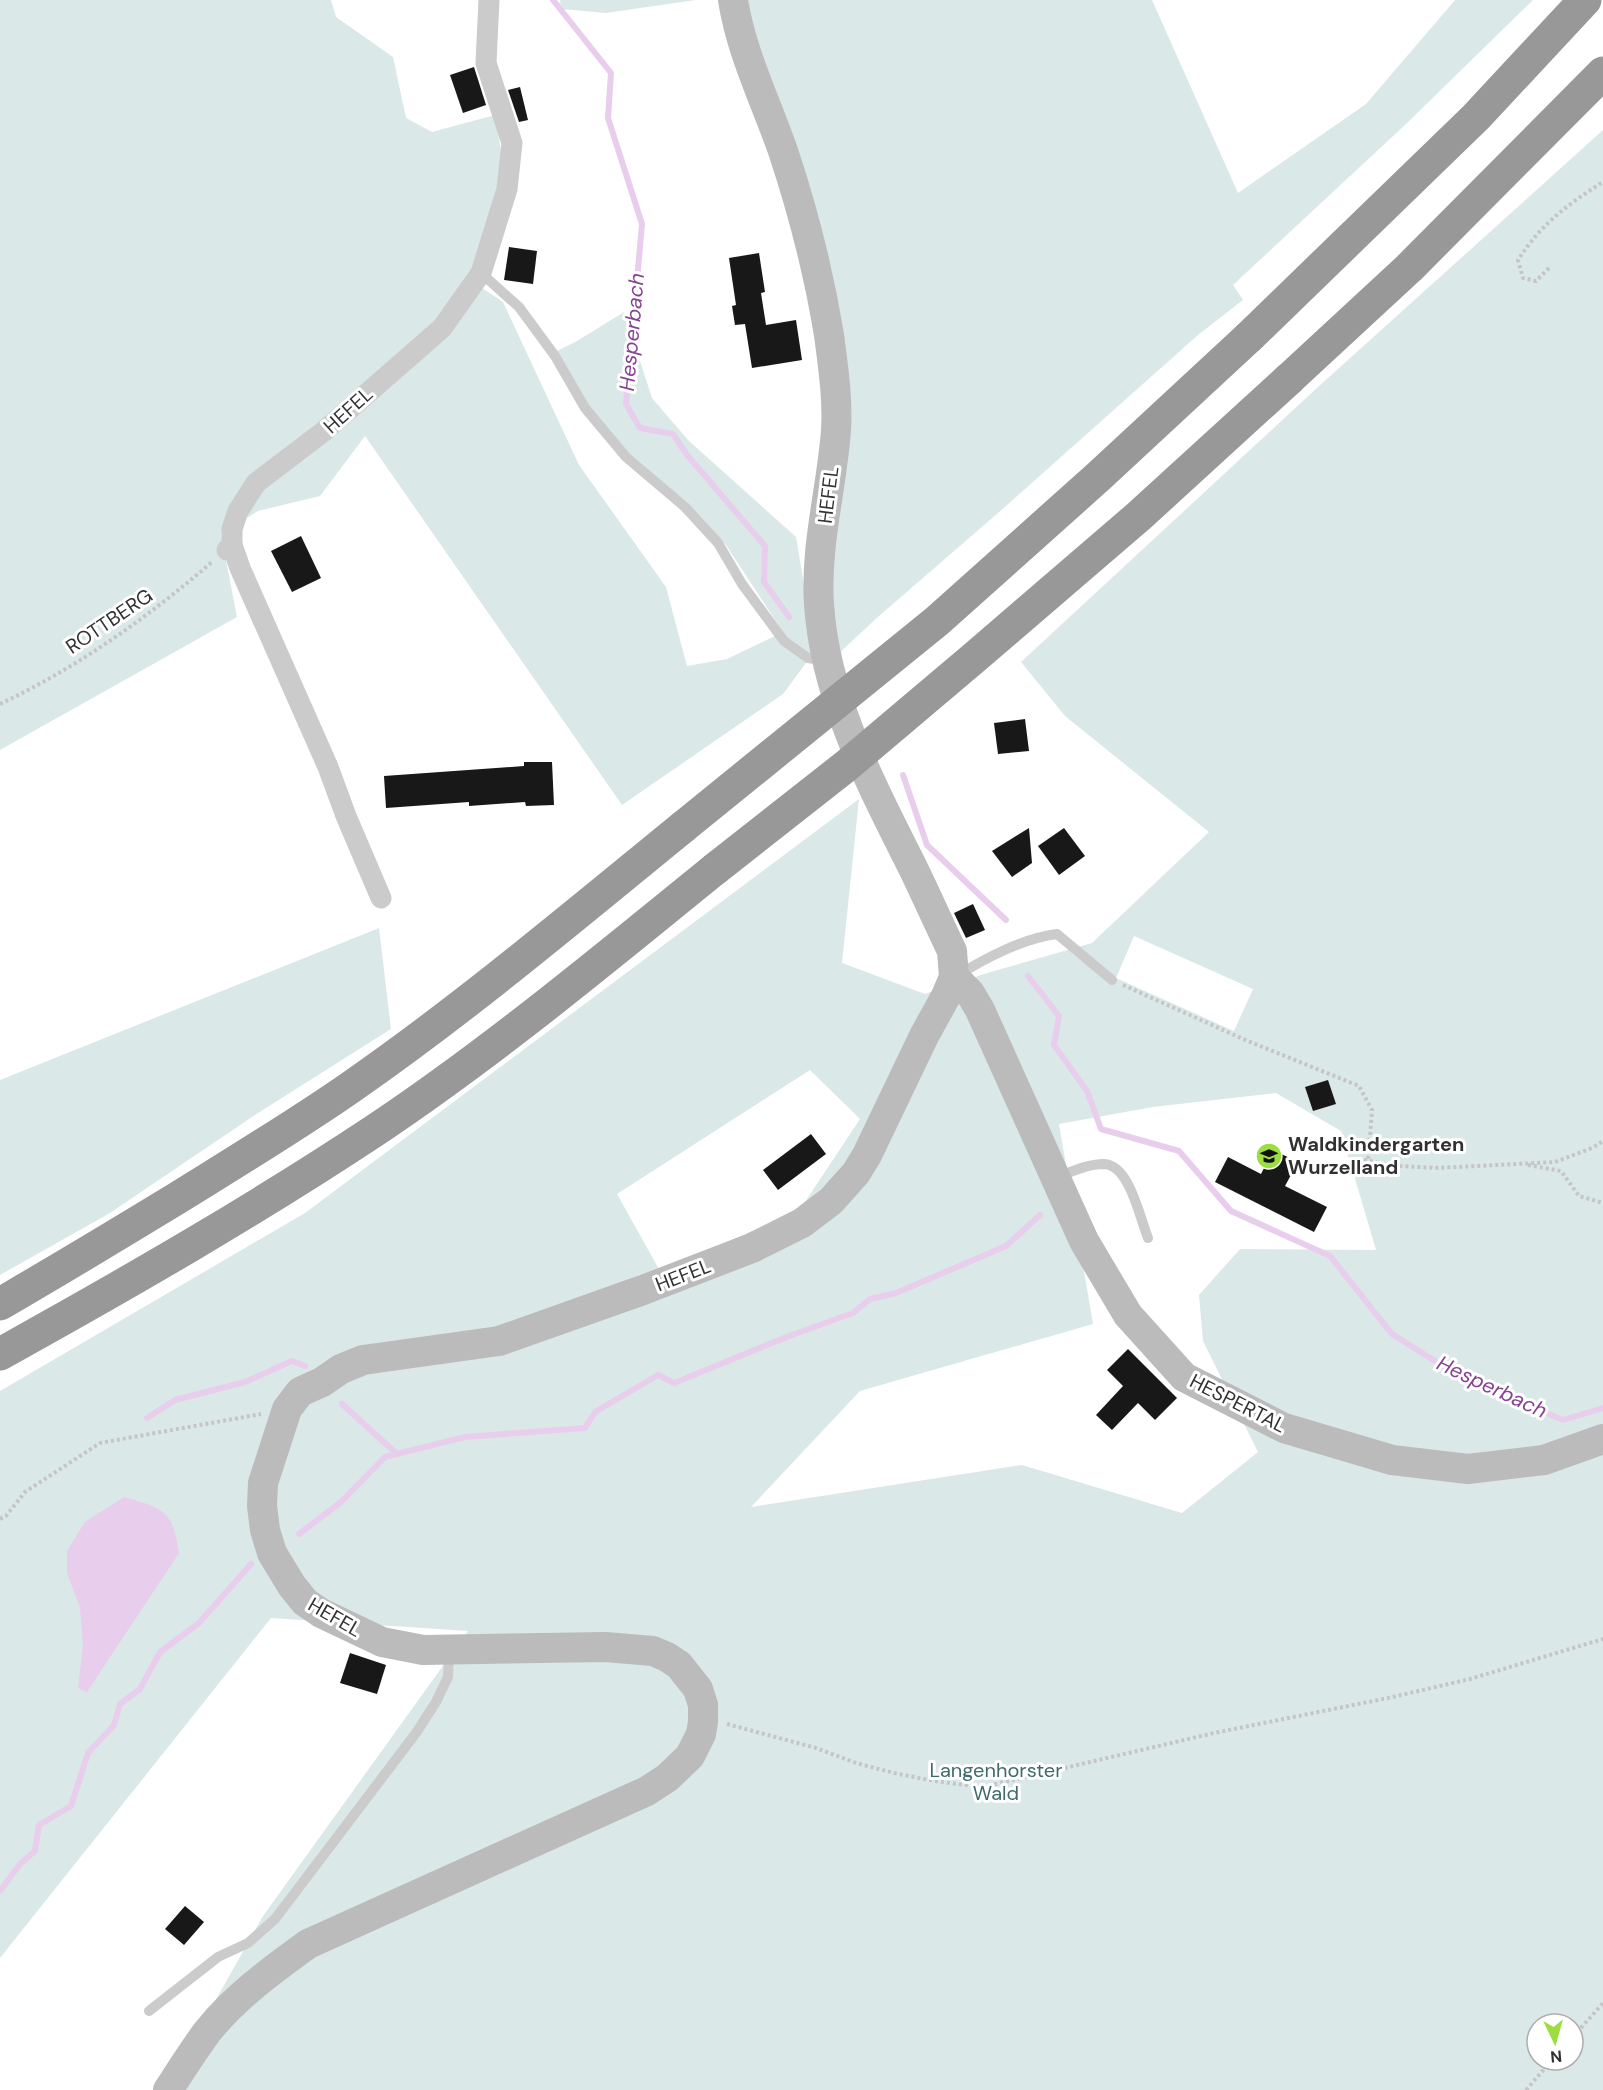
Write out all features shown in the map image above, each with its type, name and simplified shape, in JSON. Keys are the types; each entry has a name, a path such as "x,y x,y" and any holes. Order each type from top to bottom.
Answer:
{"highway":[{"path":"0,1304 58,1271 251,1152 351,1087 446,1017 554,932 937,621 1098,477 1249,337 1476,117 1586,0"},
{"path":"0,1354 274,1196 379,1127 484,1052 846,766 1139,516 1409,268 1603,73"}],"street":[{"name":"HEFEL","path":"381,898 328,767 229,548 238,511 256,483 323,432 442,327 481,273 507,189 512,143 486,63 489,0"},
{"name":"HEFEL","path":"168,2090 208,2031 232,2005 308,1944 647,1791 667,1778 690,1756 701,1734 703,1705 698,1689 679,1665 653,1651 605,1647 423,1650 382,1642 321,1613 305,1602 292,1586 272,1553 265,1530 262,1506 263,1483 287,1409 300,1392 322,1382 341,1369 363,1360 499,1341 571,1317 752,1248 802,1223 831,1201 856,1173 954,977 952,951 867,773 844,718 826,661 819,600 819,570 836,429 836,397 829,335 816,266 784,153 744,43 733,0"},
{"name":"HESPERTAL","path":"954,977 970,993 980,1010 1084,1240 1128,1315 1184,1377 1284,1428 1392,1460 1468,1469 1544,1460 1603,1439"}],"lane":[{"path":"481,273 519,307 555,356 585,408 626,457 685,507 718,543 742,584 784,641 808,658 826,661"},
{"path":"954,977 975,964 1038,937 1057,934 1112,980"},
{"path":"1055,1178 1081,1168 1106,1164 1118,1170 1128,1182 1148,1238"},
{"path":"149,2011 218,1957 248,1943 275,1919 431,1710 448,1677 449,1651"}],"path":[{"path":"1549,268 1536,281 1523,278 1518,260 1532,239 1565,207 1603,182"},
{"name":"ROTTBERG","path":"0,704 41,685 134,626 229,548"},
{"path":"1112,980 1243,1039 1359,1086 1372,1110 1368,1161"},
{"path":"1358,1159 1398,1166 1438,1168 1555,1162 1592,1148 1603,1141"},
{"path":"1518,1163 1561,1171 1579,1196 1603,1203"},
{"path":"0,1519 6,1516 25,1492 100,1443 287,1409"},
{"path":"716,1721 816,1748 856,1763 898,1774 983,1787 1214,1733 1470,1679 1603,1639"},
{"path":"1585,2023 1603,2003"},
{"path":"1526,2090 1542,2072"}],"green space":[{"path":"0,0 331,0 336,17 393,57 406,118 432,132 495,115 505,174 470,280 503,302 579,465 666,587 687,666 727,659 783,632 726,545 630,458 585,406 555,352 624,312 652,398 688,440 796,537 815,651 783,694 622,805 365,436 320,496 258,511 221,534 237,617 0,750"},
{"path":"560,0 696,0 606,13 561,9"},
{"path":"733,0 1152,0 1238,193 1366,104 1455,0 1533,0 1406,124 1233,285 1243,300 1198,335 837,655 826,661 836,397"},
{"name":"Langenhorster Wald","path":"1603,130 1603,2090 165,2090 263,1916 468,1631 271,1618 0,1958 0,1391 305,1213 859,799 842,963 925,994 984,974 1092,943 1209,832 1065,716 1021,662 1318,387","holes":["1134,936 1253,989 1234,1031 1116,978","810,1070 860,1119 799,1211 660,1271 617,1194","1276,1093 1341,1131 1376,1250 1240,1249 1199,1295 1203,1341 1258,1452 1182,1513 1022,1465 751,1507 860,1391 1093,1324 1059,1124 1153,1107"]},
{"path":"379,928 391,1029 258,1113 110,1213 0,1275 0,1080"}],"shaded area":[{"path":"124,1497 148,1504 164,1513 173,1528 179,1553 87,1692 78,1688 83,1644 80,1608 67,1573 67,1551 85,1522"}],"building":[{"path":"474,67 486,105 463,113 450,75"},
{"path":"520,87 528,120 519,122 508,90"},
{"path":"509,247 537,251 533,284 504,280"},
{"path":"759,253 765,292 761,293 766,325 796,320 802,360 752,368 745,324 735,325 732,306 736,305 729,258"},
{"path":"301,536 321,578 292,592 271,551"},
{"path":"1025,719 1029,751 998,754 994,723"},
{"path":"524,762 552,762 554,805 526,806 525,802 469,806 469,802 386,808 384,776 524,766"},
{"path":"1029,828 1032,863 1012,877 992,851"},
{"path":"1064,828 1085,856 1059,875 1038,846"},
{"path":"973,904 985,930 966,938 954,913"},
{"path":"1328,1080 1336,1104 1313,1111 1305,1087"},
{"path":"811,1134 826,1154 778,1190 763,1170"},
{"path":"1273,1150 1298,1162 1285,1186 1327,1207 1314,1232 1215,1182 1228,1157 1261,1174"},
{"path":"1128,1349 1177,1398 1155,1420 1138,1403 1112,1430 1096,1415 1123,1386 1107,1370"},
{"path":"350,1653 386,1665 377,1694 340,1683"},
{"path":"185,1906 204,1922 184,1945 165,1929"}],"waterway":[{"name":"Hesperbach","path":"553,0 611,73 608,118 642,224 626,404 640,428 673,434 687,455 765,546 764,582 789,617"},
{"name":"Hesperbach","path":"903,775 927,845 1006,920"},
{"name":"Hesperbach","path":"1028,976 1059,1016 1054,1045 1087,1091 1101,1129 1179,1151 1231,1211 1330,1256 1392,1334 1457,1375 1563,1420 1603,1408"},
{"path":"299,1534 341,1502 385,1457 465,1437 585,1428 595,1412 658,1375 674,1383 784,1338 853,1313 870,1299 896,1293 1006,1246 1040,1215"},
{"path":"147,1418 175,1400 245,1382 292,1361 305,1366"},
{"path":"342,1404 397,1454"},
{"path":"0,1891 20,1864 35,1851 39,1825 71,1806 88,1753 114,1725 120,1704 140,1689 160,1652 199,1623 251,1564"}],"place":[{"name":"Waldkindergarten Wurzelland","path":"1269,1156"}]}
